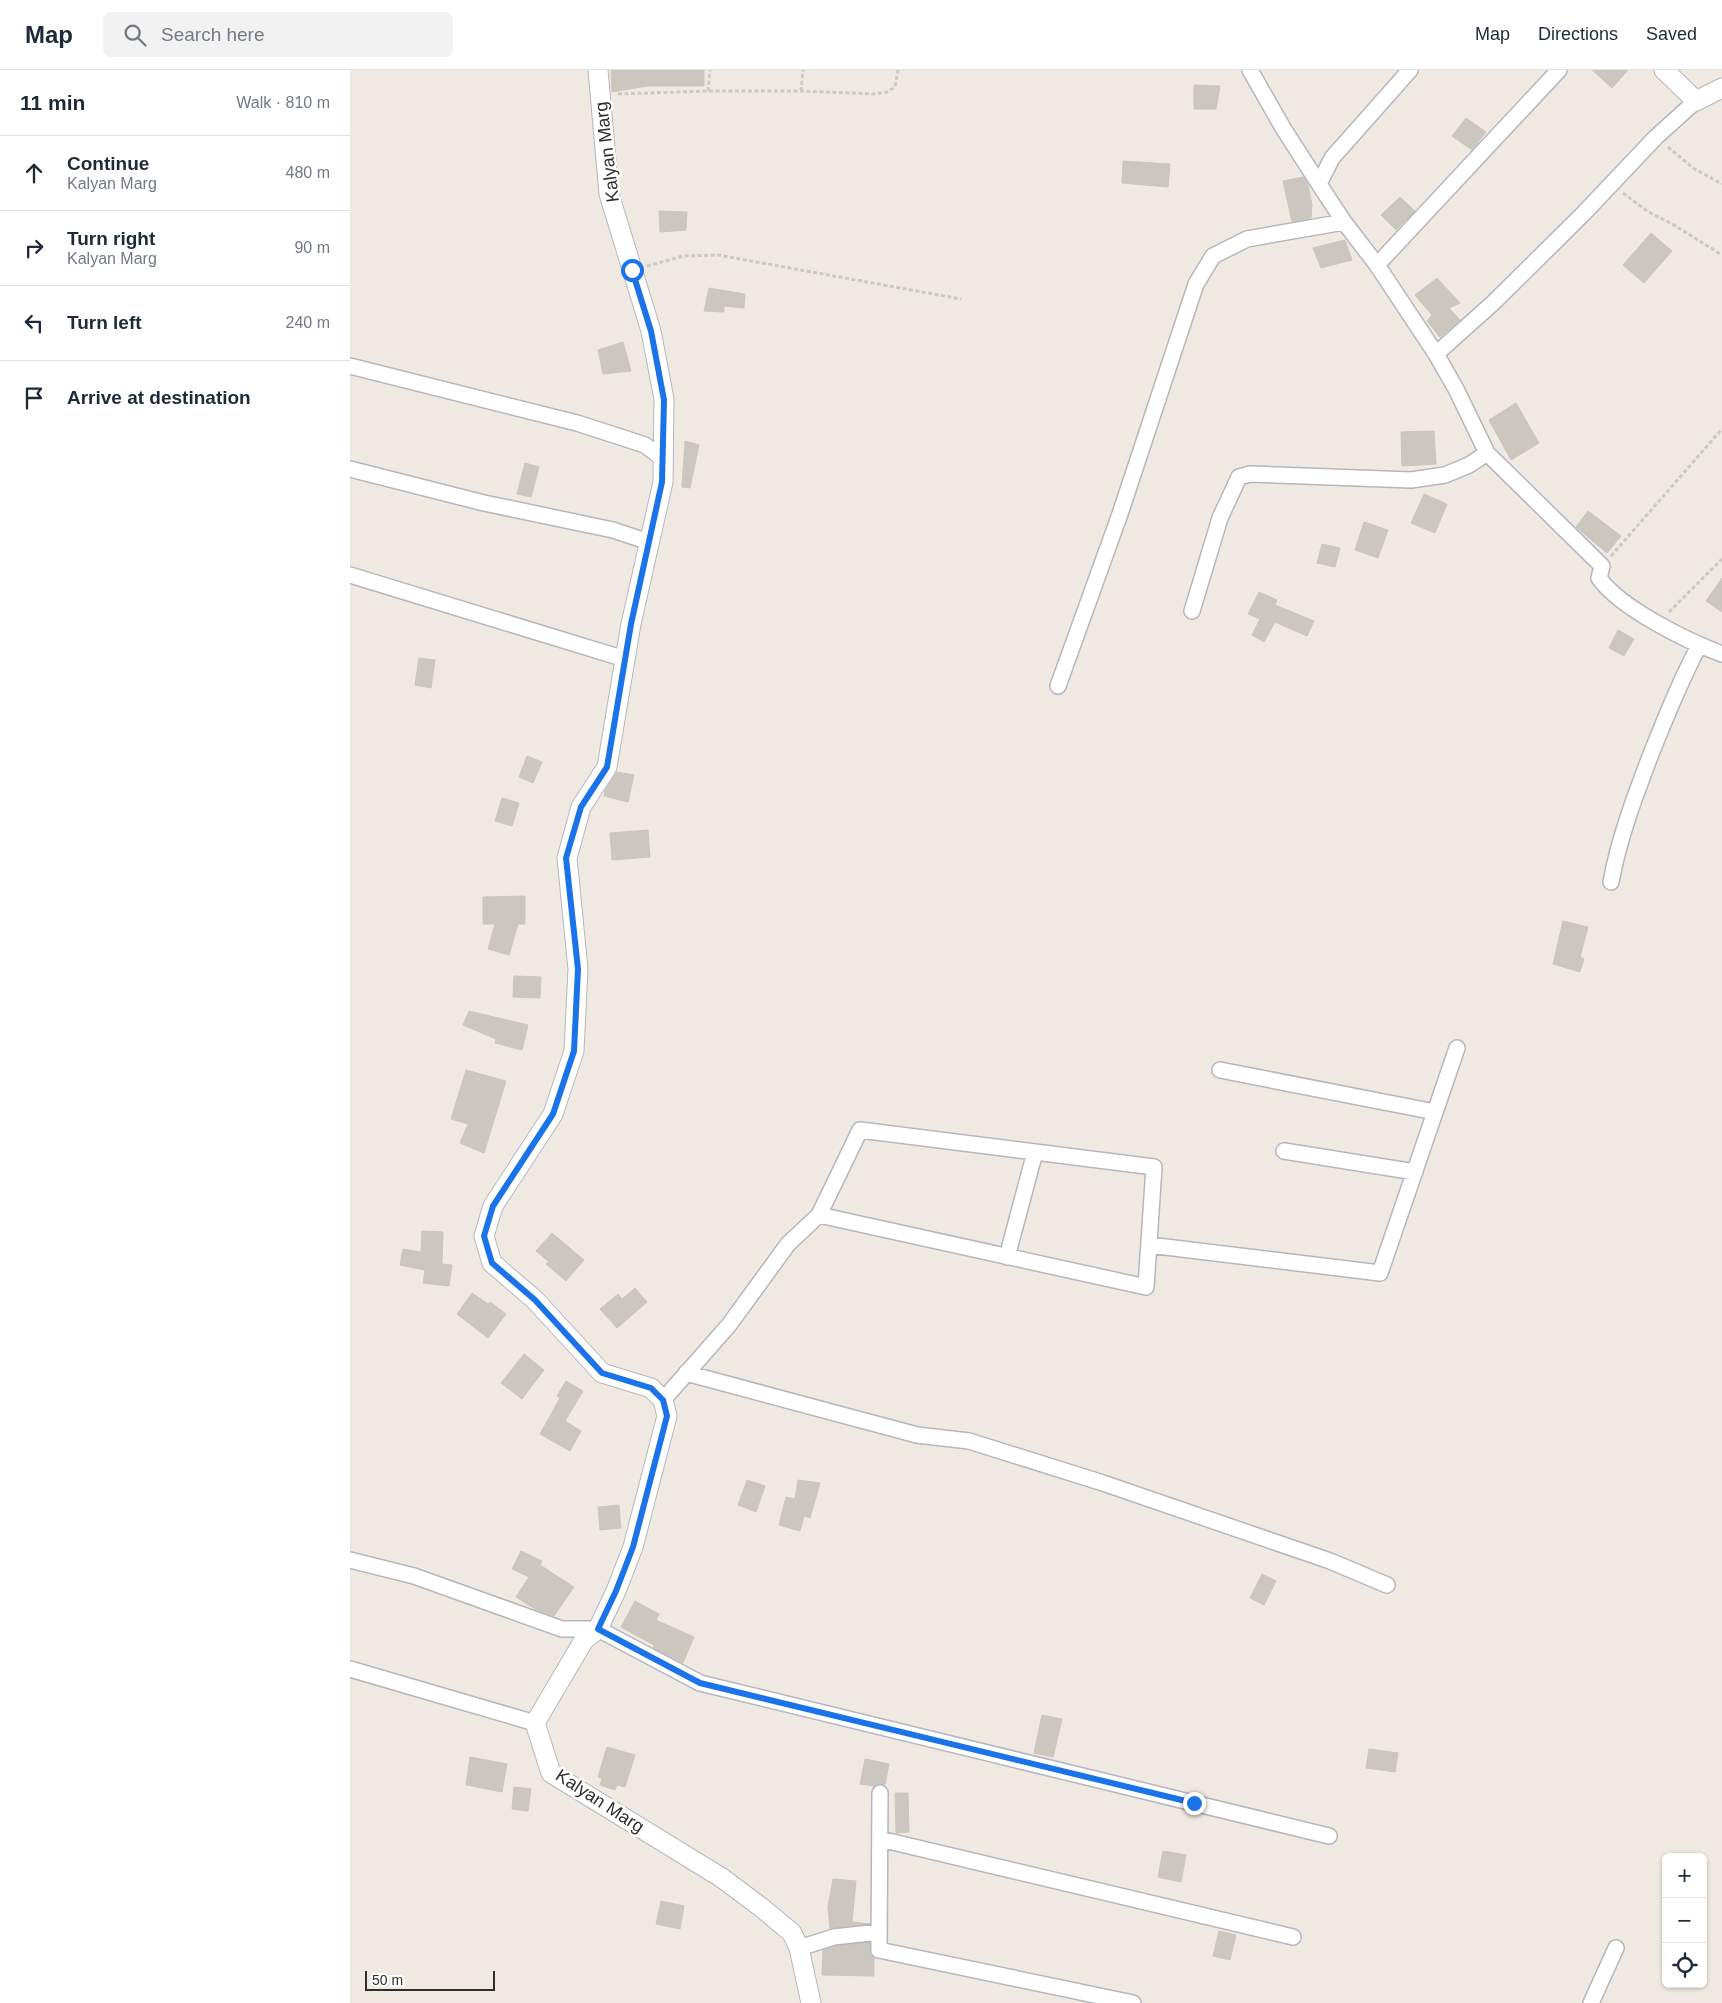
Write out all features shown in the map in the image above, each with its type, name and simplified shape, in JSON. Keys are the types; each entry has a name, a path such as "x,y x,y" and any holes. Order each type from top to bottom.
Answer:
{"street":[{"name":"Kalyan Marg","path":"598,70 609,194 651,331 664,400 662,482 625,659 607,767 581,807 566,858 578,969 574,1051 553,1114 493,1206 484,1236 492,1263 535,1300 602,1373 651,1388 663,1400"},
{"path":"1250,70 1283,128 1319,184 1344,222 1377,265 1436,354 1456,389 1487,453 1602,566 1600,578 1607,589 1658,623 1699,646 1722,654"},
{"path":"1319,184 1332,158 1410,70"},
{"path":"1377,265 1559,70"},
{"path":"1664,70 1696,101"},
{"path":"1436,354 1505,291 1584,213 1656,137 1696,101 1722,88"},
{"path":"1058,686 1120,514 1196,284 1213,256 1247,238 1344,222"},
{"path":"350,366 577,423 645,445 663,458"},
{"path":"1192,610 1220,518 1239,477 1250,474 1412,480 1445,475 1469,465 1487,453"},
{"path":"350,469 484,503 613,530 649,542"},
{"path":"350,574 625,659"},
{"path":"1611,882 1616,852 1635,795 1680,682 1699,646"},
{"path":"1149,1245 1380,1272 1458,1048"},
{"path":"1220,1070 1435,1112"},
{"path":"352,1670 535,1723 584,1640 598,1629 616,1591 633,1547 667,1416 663,1400 729,1325 788,1244 819,1215 860,1130 1154,1167 1146,1287 819,1215"},
{"path":"1284,1151 1414,1172"},
{"path":"1007,1257 1035,1152"},
{"path":"686,1373 917,1435 969,1442 1103,1483 1330,1561 1387,1585"},
{"path":"350,1560 414,1576 562,1630 598,1629 700,1683 1329,1836"},
{"name":"Kalyan Marg","path":"535,1723 551,1773 722,1878 792,1933 799,1948 811,2003"},
{"path":"880,1793 879,1950 1133,2003"},
{"path":"880,1838 1293,1937"},
{"path":"799,1948 834,1937 879,1932"},
{"path":"1595,2002 1616,1948"}],"path":[{"path":"708,91 710,70"},
{"path":"801,91 803,70"},
{"path":"600,95 708,91 801,91 874,94 887,92 895,87 898,70"},
{"path":"1656,137 1694,168 1722,184"},
{"path":"1611,184 1647,211 1674,225 1722,255"},
{"path":"632,270 683,256 718,255 961,299"},
{"path":"1602,566 1722,428"},
{"path":"1658,623 1722,559"}],"building":[{"path":"611,70 704,70 704,86 647,86 612,92"},
{"path":"1592,70 1628,70 1612,88"},
{"path":"1194,85 1220,86 1216,109 1194,109"},
{"path":"1466,118 1486,132 1472,150 1452,136"},
{"path":"1123,161 1170,164 1168,187 1122,183"},
{"path":"1304,177 1308,185 1312,205 1311,218 1292,222 1283,181"},
{"path":"1400,197 1415,211 1396,230 1381,215"},
{"path":"659,211 687,212 686,230 660,232"},
{"path":"1651,233 1672,251 1644,283 1623,265"},
{"path":"1345,240 1352,260 1321,268 1313,248"},
{"path":"1437,278 1460,303 1449,308 1460,320 1440,337 1427,321 1432,315 1415,295"},
{"path":"709,288 745,294 744,308 724,306 724,312 704,311"},
{"path":"623,342 631,371 603,374 598,350"},
{"path":"1516,403 1539,443 1511,460 1489,420"},
{"path":"1434,431 1436,464 1402,466 1401,432"},
{"path":"685,441 699,445 690,488 682,487"},
{"path":"525,463 539,467 531,497 517,494"},
{"path":"1424,494 1447,504 1435,533 1411,523"},
{"path":"1588,511 1621,536 1607,553 1576,527"},
{"path":"1364,522 1388,530 1378,558 1355,550"},
{"path":"1322,544 1340,548 1335,567 1317,563"},
{"path":"1722,578 1722,612 1706,601"},
{"path":"1259,592 1277,600 1275,605 1314,621 1307,636 1275,622 1264,642 1252,635 1260,619 1248,614"},
{"path":"1618,630 1634,639 1624,656 1609,648"},
{"path":"419,658 435,660 431,688 415,685"},
{"path":"527,756 542,762 533,783 519,777"},
{"path":"617,772 634,775 628,802 604,796 605,790"},
{"path":"502,798 519,803 512,826 495,821"},
{"path":"648,830 650,857 612,860 610,833"},
{"path":"525,896 525,924 518,924 509,955 488,949 495,924 483,924 483,897"},
{"path":"1563,921 1588,927 1580,957 1584,959 1580,972 1553,964"},
{"path":"514,976 541,977 540,998 513,997"},
{"path":"469,1011 528,1025 522,1050 495,1043 496,1039 463,1025"},
{"path":"466,1070 506,1081 484,1153 460,1143 468,1124 451,1119"},
{"path":"422,1231 443,1232 442,1264 452,1265 449,1286 423,1283 425,1270 400,1265 403,1249 421,1252"},
{"path":"552,1233 584,1260 566,1281 546,1264 549,1262 536,1251"},
{"path":"635,1288 647,1302 617,1328 600,1309 618,1294 622,1299"},
{"path":"472,1293 488,1304 490,1302 506,1314 488,1338 457,1314"},
{"path":"524,1354 544,1370 522,1399 501,1383"},
{"path":"566,1381 583,1391 565,1421 581,1431 570,1451 540,1434 560,1398 557,1396"},
{"path":"747,1480 765,1486 756,1512 738,1505"},
{"path":"798,1480 820,1483 810,1518 804,1516 800,1531 779,1525 786,1497 795,1499"},
{"path":"619,1505 621,1528 600,1530 598,1507"},
{"path":"521,1551 542,1561 540,1565 574,1587 554,1616 535,1609 516,1597 529,1577 512,1569"},
{"path":"1262,1574 1276,1581 1264,1605 1250,1598"},
{"path":"635,1601 659,1614 656,1620 694,1637 683,1663 653,1648 654,1645 621,1627"},
{"path":"1042,1715 1062,1719 1053,1757 1034,1753"},
{"path":"607,1747 635,1755 625,1787 617,1785 615,1790 600,1785 602,1778 598,1777"},
{"path":"1369,1749 1398,1753 1395,1772 1366,1768"},
{"path":"470,1757 507,1764 502,1792 466,1785"},
{"path":"865,1759 889,1764 885,1785 860,1784"},
{"path":"514,1787 531,1789 528,1811 512,1809"},
{"path":"895,1793 908,1793 909,1832 896,1833"},
{"path":"1163,1851 1186,1855 1181,1882 1158,1877"},
{"path":"833,1879 856,1881 852,1922 870,1924 830,1929 828,1907"},
{"path":"661,1901 684,1906 680,1929 656,1924"},
{"path":"1219,1931 1236,1935 1230,1960 1213,1956"},
{"path":"870,1942 870,1954 874,1958 874,1976 822,1975 823,1950 836,1946"}],"route":[{"path":"632,270 651,331 664,400 662,482 631,624 607,767 581,807 566,858 574,917 578,969 574,1051 553,1114 518,1171 493,1206 484,1236 492,1263 535,1300 602,1373 651,1388 663,1400 667,1416 654,1460 633,1547 616,1591 598,1629 700,1683 1194,1803"}]}
